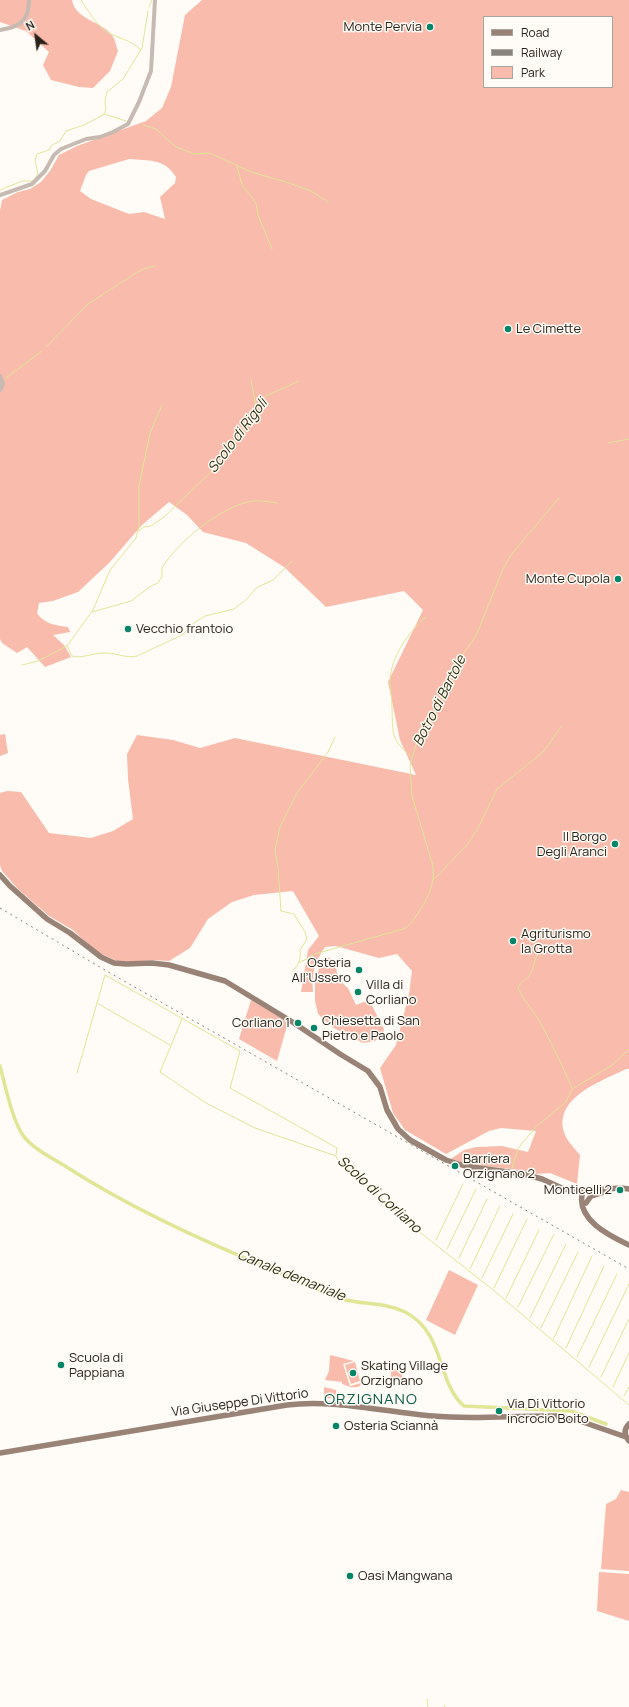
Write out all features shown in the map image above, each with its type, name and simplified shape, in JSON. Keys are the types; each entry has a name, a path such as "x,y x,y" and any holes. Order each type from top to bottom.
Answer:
{"main road":[{"path":"0,875 14,890 47,919 105,959 126,964 152,963 169,965 225,981 294,1023 368,1071 380,1087 387,1110 398,1129 410,1140 457,1164 533,1176 577,1195 584,1201"},
{"path":"584,1201 591,1196 613,1189"},
{"path":"566,1190 583,1192 629,1189"},
{"path":"583,1192 588,1216 603,1232 629,1245"},
{"name":"Via Giuseppe Di Vittorio","path":"0,1453 287,1405 305,1404 324,1404 435,1416 558,1416 577,1420 613,1432 628,1439"},
{"path":"613,1432 628,1425 628,1439"}],"street":[{"path":"0,30 20,24 25,19 28,14 29,0"},
{"path":"0,195 32,184 45,171 54,155 61,149 86,139 100,137 128,124 151,72 155,0"},
{"path":"0,376 3,384 0,390"}],"green space":[{"path":"0,0 72,0 78,12 101,26 114,38 118,51 110,71 93,88 79,87 51,80 43,65 49,52 26,31 0,22"},
{"path":"202,0 629,0 629,1069 626,1069 593,1085 573,1100 566,1109 563,1120 564,1132 580,1155 577,1184 550,1173 536,1174 520,1170 468,1164 451,1159 464,1150 476,1147 502,1146 528,1152 536,1131 501,1128 489,1131 446,1154 405,1130 393,1113 380,1068 396,1045 409,994 412,971 397,954 379,958 336,946 325,947 314,968 313,992 301,992 308,950 319,936 293,891 254,895 232,902 208,919 190,948 169,961 153,960 131,962 117,961 95,951 73,930 49,916 18,889 2,871 0,865 0,793 7,791 21,792 49,833 91,838 113,831 133,819 128,779 127,754 137,735 173,740 200,748 235,738 416,775 400,740 388,682 423,610 404,591 326,607 284,567 246,543 203,532 187,515 169,502 142,525 109,563 78,592 53,601 39,603 37,613 46,622 68,627 70,632 53,635 64,645 71,657 45,667 27,647 17,653 2,643 0,639 0,211 2,200 18,192 30,189 41,182 50,171 59,155 77,146 146,121 162,108 171,87 185,15","holes":["129,159 150,161 167,166 176,177 175,183 160,197 165,219 144,212 129,214 91,199 80,191 89,171"]},
{"path":"5,734 8,753 0,756 0,735"},
{"path":"329,957 336,965 337,974 341,982 348,988 356,1005 369,1000 384,1029 383,1034 375,1041 363,1043 332,1027 318,1014 315,1001 315,981 319,969"},
{"path":"251,1000 288,1022 277,1061 239,1039"},
{"path":"449,1270 478,1285 455,1335 426,1320"},
{"path":"330,1355 354,1361 343,1364 350,1386 361,1383 360,1386 351,1387 342,1384 342,1382 325,1380 329,1371"},
{"name":"Skating Village Orzignano","path":"355,1362 360,1381 351,1384 345,1365"},
{"path":"392,1368 405,1372 402,1374 402,1382 390,1379"},
{"path":"324,1387 336,1390 337,1397 324,1399"},
{"path":"621,1490 629,1492 629,1571 601,1569 606,1504 616,1499"},
{"path":"599,1572 629,1574 629,1621 597,1611"}],"waterway":[{"path":"81,0 92,17 103,29 137,46 141,50"},
{"path":"149,7 152,0"},
{"path":"0,190 22,181 33,181 38,174 35,160 37,154 49,150 52,145 60,141 66,131 84,125 103,115 106,110 105,101 107,92 123,79 142,48 148,11"},
{"path":"104,114 126,121"},
{"path":"143,125 156,129 176,147 194,154 210,153 251,172 311,191 328,202"},
{"path":"237,166 242,185 256,203 258,215 272,249"},
{"path":"46,347 88,304 143,269 155,266"},
{"path":"6,378 42,351"},
{"path":"251,380 256,407"},
{"name":"Scolo di Rigoli","path":"138,531 144,527 151,526 164,517 210,473 242,433 256,407 266,396 299,381"},
{"name":"Scolo di Rigoli","path":"22,665 38,661 67,646 93,610 110,570 136,538 139,526 139,486 150,433 162,405"},
{"path":"608,443 629,439"},
{"name":"Botro di Bartole","path":"299,963 315,954 403,929 411,924 424,904 433,880 433,866 412,796 410,766 415,748 418,740 452,683 461,657 476,636 503,569 511,555 559,498"},
{"path":"92,612 131,601 151,586 158,583 162,576 162,568 178,547 201,527 227,510 240,504 252,501 277,503"},
{"path":"67,646 72,656 76,657 103,653 112,653 129,657 137,656 182,635 194,623 205,616 234,609 247,599 256,588 273,580 292,561"},
{"path":"411,756 399,745 394,735 390,680 394,662 402,645 407,637 426,617"},
{"path":"433,880 467,845 478,828 497,789 543,752 561,727"},
{"path":"292,972 299,962 300,950 307,939 305,932 294,914 281,911 278,868 275,850 280,827 297,793 328,752 335,737"},
{"path":"540,950 536,956 530,975 518,987 545,1032 572,1088"},
{"path":"77,1073 105,975 240,1051 230,1088 337,1148 336,1155"},
{"name":"Scolo di Corliano","path":"97,1003 170,1045"},
{"name":"Scolo di Corliano","path":"182,1019 160,1072 206,1103 255,1128 336,1156 337,1159 417,1230 492,1289 629,1405"},
{"path":"512,1168 518,1149 523,1142 537,1126 566,1102 572,1089 611,1066 629,1049"},
{"name":"Canale demaniale","path":"0,1066 17,1124 25,1138 39,1150 141,1210 220,1247 333,1296 350,1301 382,1305 405,1312 418,1321 428,1332 449,1384 455,1396 464,1406 571,1411 606,1424"},
{"path":"436,1240 463,1184"},
{"path":"447,1249 476,1189"},
{"path":"459,1258 487,1199"},
{"path":"470,1269 500,1206"},
{"path":"482,1278 513,1214"},
{"path":"494,1288 527,1219"},
{"path":"506,1298 539,1230"},
{"path":"518,1307 554,1234"},
{"path":"530,1318 566,1244"},
{"path":"541,1328 578,1252"},
{"path":"553,1340 592,1256"},
{"path":"566,1348 604,1266"},
{"path":"577,1357 617,1274"},
{"path":"589,1367 629,1284"},
{"path":"601,1377 629,1319"},
{"path":"613,1387 629,1353"},
{"path":"624,1396 629,1387"},
{"path":"427,1699 428,1707"}],"railway":[{"path":"0,908 110,973 629,1269"}],"place":[{"name":"Monte Pervia","path":"430,27"},
{"name":"Le Cimette","path":"508,329"},
{"name":"Monte Cupola","path":"618,579"},
{"name":"Vecchio frantoio","path":"128,629"},
{"name":"Il Borgo Degli Aranci","path":"615,844"},
{"name":"Agriturismo la Grotta","path":"513,941"},
{"name":"Osteria All’Ussero","path":"359,970"},
{"name":"Villa di Corliano","path":"358,992"},
{"name":"Corliano 1","path":"298,1023"},
{"name":"Chiesetta di San Pietro e Paolo","path":"314,1028"},
{"name":"Barriera Orzignano 2","path":"455,1166"},
{"name":"Monticelli 2","path":"620,1190"},
{"name":"Scuola di Pappiana","path":"61,1365"},
{"name":"Skating Village Orzignano","path":"353,1373"},
{"name":"Via Di Vittorio incrocio Boito","path":"499,1411"},
{"name":"Osteria Sciannà","path":"336,1426"},
{"name":"Oasi Mangwana","path":"350,1576"}],"district":[{"name":"ORZIGNANO","path":"371,1400"}]}
